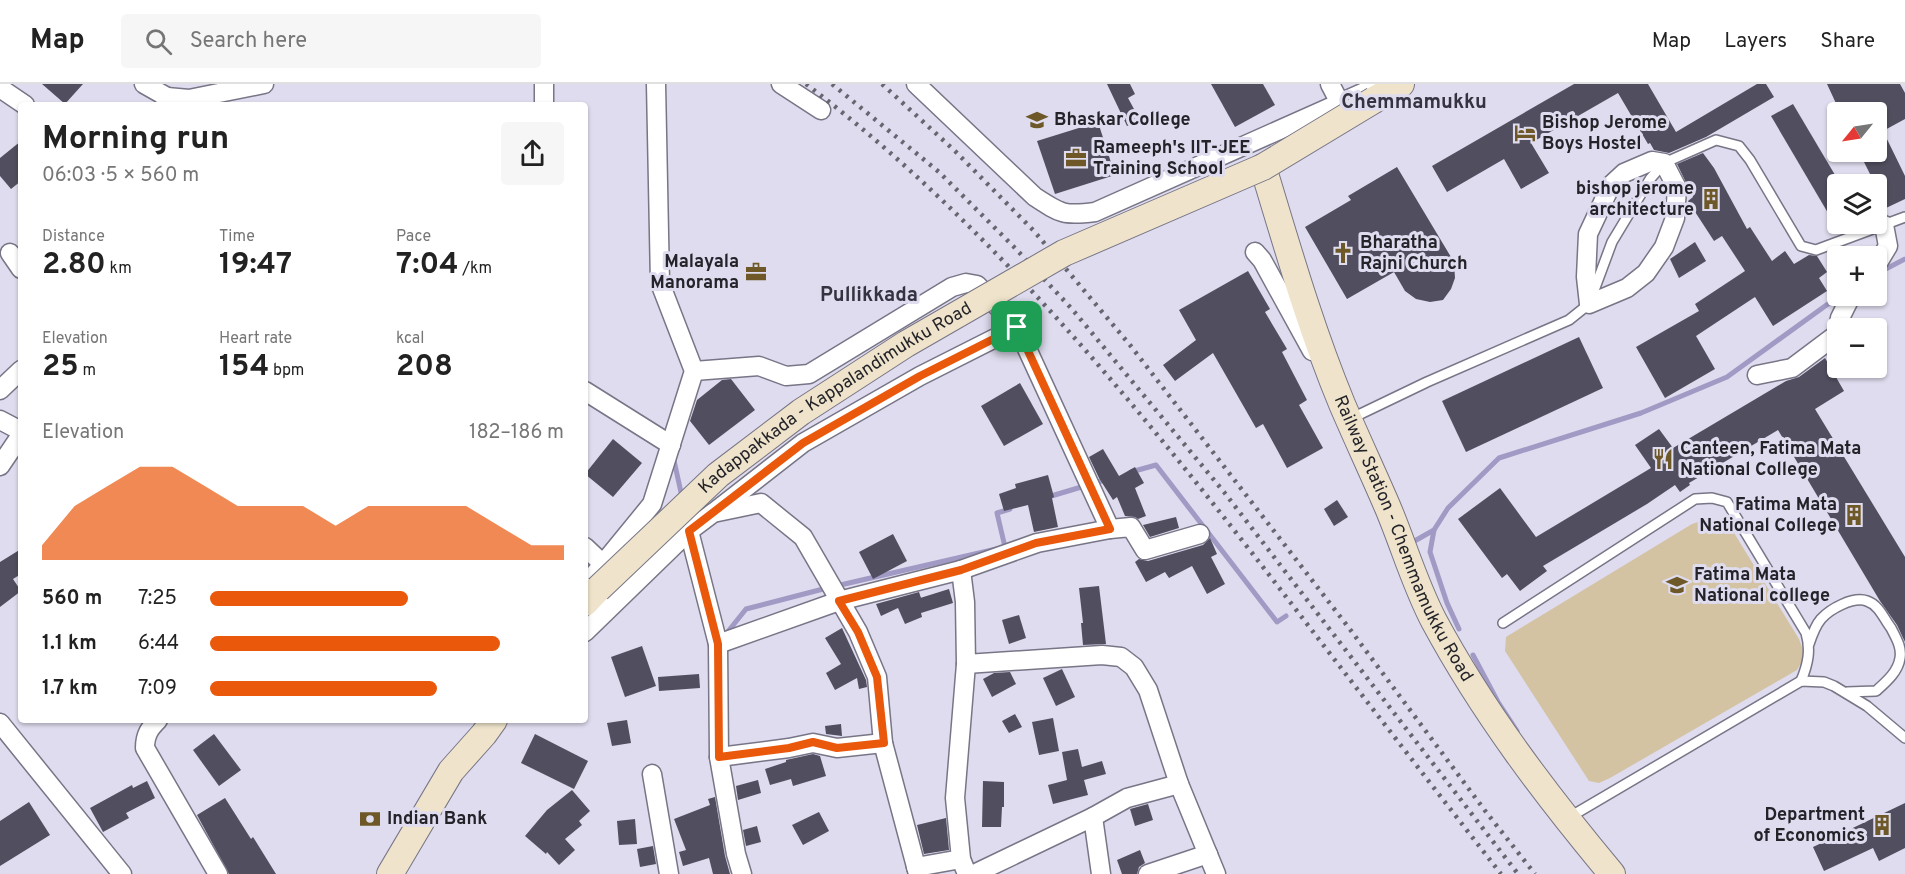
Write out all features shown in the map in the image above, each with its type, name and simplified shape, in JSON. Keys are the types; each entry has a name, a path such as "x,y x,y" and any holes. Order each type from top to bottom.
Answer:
{"main road":[{"name":"Kadappakkada - Kappalandimukku Road","path":"589,592 718,475 801,412 906,344 1064,253 1263,166 1378,92 1401,84"},
{"name":"Railway Station - Chemmamukku Road","path":"1263,166 1315,332 1346,412 1396,528 1415,581 1434,621 1494,719 1566,819 1612,874"},
{"path":"390,874 451,771 488,725"},
{"path":"409,874 464,778 488,725"}],"street":[{"path":"144,84 166,101 189,99 264,84"},
{"path":"544,84 544,102"},
{"path":"589,592 603,564 652,504 694,371 660,283 656,84"},
{"path":"781,84 821,110"},
{"path":"916,84 1035,197 1054,209 1070,215 1095,212 1340,103 1378,92"},
{"path":"1330,84 1340,103"},
{"path":"0,88 21,102"},
{"path":"1652,161 1664,163 1677,189 1675,218 1664,247 1646,273 1627,288 1589,304 1586,278 1588,234 1611,185 1624,173 1652,161"},
{"path":"1255,252 1262,260 1346,412"},
{"path":"10,253 18,265"},
{"path":"694,371 759,366 786,376 809,374 952,287 966,283 977,285 1017,327 1110,529"},
{"path":"588,629 689,531 803,443 920,376 1017,327"},
{"path":"1757,375 1792,368 1827,342"},
{"path":"0,390 18,373"},
{"path":"588,393 671,445"},
{"path":"0,420 18,431"},
{"path":"0,466 18,438"},
{"path":"713,513 761,502 802,537 858,632 877,677 884,743 917,871 964,866 955,798 966,664 965,602 961,570"},
{"path":"718,644 839,601 961,570 1036,543 1131,527 1145,550 1200,534"},
{"path":"689,531 718,644 719,757 736,855 742,874"},
{"path":"588,550 603,564"},
{"path":"966,664 1102,655 1121,657 1134,667 1148,690 1179,784 1216,874"},
{"path":"0,723 122,874"},
{"path":"153,723 145,737 145,747 218,874"},
{"path":"719,757 789,748 813,742 837,748 884,743"},
{"path":"652,774 669,874"},
{"path":"974,874 1093,817 1127,798 1179,784"},
{"path":"1093,817 1101,874"},
{"path":"1148,874 1208,854"}],"lane":[{"path":"1346,412 1427,382 1569,320 1589,304 1612,242 1650,179 1664,163 1716,140 1739,146 1750,160 1801,246 1816,250 1860,234"},
{"path":"1887,224 1905,217"},
{"path":"1503,623 1695,499 1712,498 1726,502 1806,633 1809,644"},
{"path":"1801,681 1807,666 1809,644 1821,619 1843,604 1855,600 1866,600 1878,608 1900,646 1901,658 1887,681 1876,691 1862,693 1841,691"},
{"path":"1566,819 1801,681 1824,682 1841,691 1867,706 1905,738"}],"shaded area":[{"path":"1710,518 1728,523 1799,639 1805,656 1797,670 1610,778 1599,783 1589,781 1505,651 1506,637 1692,524"}],"building":[{"path":"42,84 83,84 67,102 63,102"},
{"path":"1107,84 1130,84 1135,94 1128,98 1140,120 1127,126"},
{"path":"1211,84 1263,84 1275,105 1235,127"},
{"path":"1574,84 1648,84 1676,132 1757,84 1766,84 1774,97 1706,137 1669,153 1654,150 1650,143 1648,144 1618,93 1531,143 1549,173 1521,189 1504,159 1447,192 1432,166"},
{"path":"1827,84 1900,84 1905,93 1905,119 1887,129 1887,102 1835,102"},
{"path":"1793,104 1834,174 1827,174 1827,211 1771,116"},
{"name":"Rameeph's IIT-JEE Training School","path":"1098,122 1115,175 1055,194 1037,141"},
{"path":"1887,139 1905,176 1905,199 1887,208 1887,174 1870,174 1864,162 1887,162"},
{"path":"18,143 18,183 11,189 0,176 0,158"},
{"path":"1703,153 1714,168 1747,229 1750,227 1772,261 1785,251 1794,264 1809,255 1817,256 1827,272 1819,278 1827,291 1773,326 1755,297 1696,336 1715,369 1665,398 1636,347 1699,311 1695,304 1745,271 1722,236 1714,241 1688,201 1693,197 1677,164"},
{"path":"1397,167 1454,262 1455,278 1451,289 1443,300 1430,302 1416,299 1405,291 1394,272 1347,299 1305,227 1351,200 1348,196"},
{"name":"bishop jerome architecture","path":"1695,242 1706,261 1679,278 1670,259"},
{"path":"1248,271 1270,309 1265,312 1287,349 1282,352 1307,400 1299,405 1323,448 1287,468 1263,424 1256,428 1213,353 1175,381 1163,365 1196,340 1179,310"},
{"path":"1579,337 1603,388 1466,452 1442,401"},
{"path":"1825,358 1827,378 1837,378 1844,391 1815,409 1905,557 1905,642 1897,625 1880,601 1778,430 1689,483 1690,485 1680,492 1675,485 1543,566 1547,571 1520,591 1507,574 1502,578 1458,519 1500,488 1536,537 1651,468 1635,445 1659,429 1673,448 1786,381 1799,377"},
{"path":"731,379 755,410 709,445 690,421 697,400 722,380"},
{"path":"1020,383 1043,424 1004,446 981,406"},
{"path":"613,439 642,463 613,497 588,476 588,470"},
{"path":"1103,449 1119,476 1135,467 1144,483 1135,488 1146,516 1138,519 1125,516 1117,497 1113,500 1089,457"},
{"path":"1048,475 1058,527 1034,532 1028,505 1004,511 999,494 1016,488 1015,484"},
{"path":"1337,500 1348,517 1334,526 1324,509"},
{"path":"1176,517 1179,528 1150,537 1143,525"},
{"path":"893,534 907,561 873,579 859,552"},
{"path":"1210,538 1217,554 1211,557 1225,584 1207,594 1192,566 1169,578 1165,572 1146,582 1135,562 1139,559 1148,561 1203,545"},
{"path":"18,551 18,576 13,579 18,586 18,593 0,607 0,562"},
{"path":"1099,586 1106,644 1083,645 1079,588"},
{"path":"949,589 953,603 921,613 922,617 905,624 898,608 881,616 876,604 919,592 921,598"},
{"path":"1019,615 1026,638 1009,644 1002,620"},
{"path":"842,628 866,680 867,687 859,689 857,678 835,690 826,673 841,664 825,638"},
{"path":"642,646 656,686 625,697 611,657"},
{"path":"1062,669 1075,697 1056,706 1043,678"},
{"path":"1010,672 1016,684 992,697 983,679 994,673"},
{"path":"699,674 700,688 659,691 658,677"},
{"path":"1015,714 1022,727 1009,733 1002,721"},
{"path":"1053,718 1059,751 1039,755 1032,722"},
{"path":"627,720 631,743 612,746 607,723"},
{"path":"841,724 842,736 826,734 825,726"},
{"path":"214,734 241,770 219,786 193,750"},
{"path":"535,734 588,761 574,789 521,763"},
{"path":"1078,749 1082,767 1102,761 1106,774 1084,780 1088,795 1053,804 1048,785 1067,780 1062,752"},
{"path":"813,754 820,756 826,776 793,786 791,779 770,785 765,769 786,762 786,760"},
{"path":"758,780 761,793 738,800 736,786"},
{"path":"147,781 155,798 126,813 129,818 103,832 90,808 132,785 133,788"},
{"path":"983,781 1004,782 1001,827 982,827"},
{"path":"572,790 590,811 579,821 582,825 565,839 575,850 559,865 547,852 546,854 525,836 547,810"},
{"path":"715,797 730,874 713,874 709,858 683,866 679,852 686,850 674,819 710,805 708,799"},
{"path":"225,798 276,874 229,874 197,815"},
{"path":"29,802 50,835 0,866 0,821"},
{"name":"Department of Economics","path":"1905,803 1905,848 1879,861 1873,848 1824,871 1813,847"},
{"path":"1148,804 1153,820 1135,826 1130,809"},
{"path":"819,812 829,831 803,845 792,825"},
{"path":"946,818 949,850 924,854 917,825"},
{"path":"635,819 637,844 619,845 617,821"},
{"path":"757,826 761,842 746,846 743,830"},
{"path":"653,846 656,864 640,867 637,849"},
{"path":"1140,850 1145,863 1139,867 1137,874 1122,874 1117,860"}],"waterway":[{"path":"1887,268 1905,259"},
{"path":"1459,629 1447,603 1430,552 1434,530 1448,508 1499,458 1641,413 1727,377 1827,305"},
{"path":"673,456 682,497"},
{"path":"1131,472 1156,465 1277,622 1286,616"},
{"path":"1048,497 1108,479"},
{"path":"836,586 1005,547 997,513 1010,509"},
{"path":"1411,543 1434,530"},
{"path":"726,634 746,609 827,588"},
{"path":"1473,655 1498,702 1517,731"}],"railway":[{"path":"806,84 873,138 937,195 1057,319 1170,450 1224,517 1501,874"},
{"path":"832,84 939,172 1072,309 1224,492 1518,874"},
{"path":"882,84 955,151 1034,231 1130,345 1349,628 1535,874"}],"place":[{"name":"Bhaskar College","path":"1037,120"},
{"name":"Bishop Jerome Boys Hostel","path":"1525,133"},
{"name":"Rameeph's IIT-JEE Training School","path":"1076,158"},
{"name":"bishop jerome architecture","path":"1711,199"},
{"name":"Bharatha Rajni Church","path":"1343,253"},
{"name":"Malayala Manorama","path":"756,272"},
{"name":"Canteen, Fatima Mata National College","path":"1663,459"},
{"name":"Fatima Mata National College","path":"1854,515"},
{"name":"Fatima Mata National college","path":"1677,585"},
{"name":"Indian Bank","path":"370,819"},
{"name":"Department of Economics","path":"1882,825"}],"district":[{"name":"Chemmamukku","path":"1414,103"},
{"name":"Pullikkada","path":"869,296"}],"route":[{"path":"1017,327 1110,529 1036,543 961,570 839,601 858,632 877,677 884,743 837,748 813,742 789,748 719,757 718,644 689,531 803,443 920,376 1017,327"}]}
